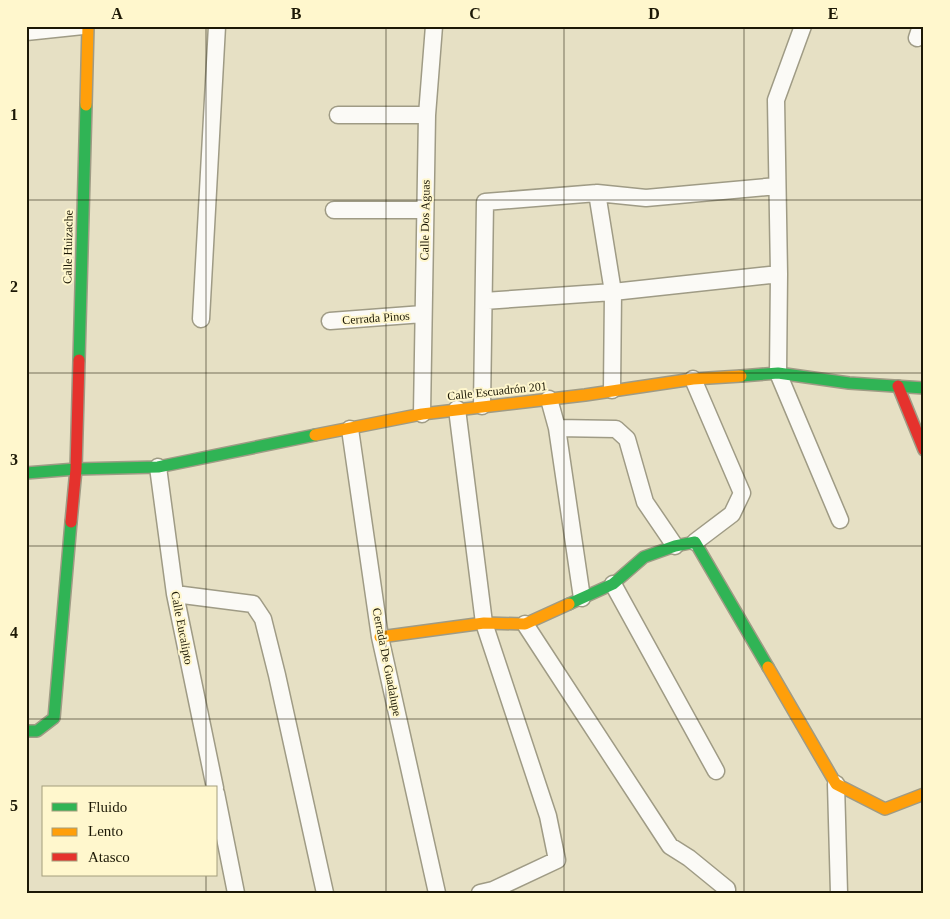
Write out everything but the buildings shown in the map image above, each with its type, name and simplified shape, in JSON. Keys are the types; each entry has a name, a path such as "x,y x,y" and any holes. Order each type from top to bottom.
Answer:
{"street":[{"path":"26,32 83,26"},
{"name":"Calle Huizache","path":"26,731 37,731 54,718 76,469 88,26"},
{"path":"201,319 217,26"},
{"name":"Calle Dos Aguas","path":"422,414 425,210 428,115 434,26"},
{"path":"804,26 776,100 779,274 778,374 840,520"},
{"path":"338,115 428,115"},
{"path":"482,406 485,202 597,193 646,198 777,186"},
{"path":"597,193 613,292 612,390"},
{"path":"334,210 425,210"},
{"path":"484,301 613,292 779,274"},
{"name":"Cerrada Pinos","path":"330,321 423,314"},
{"name":"Calle Escuadrón 201","path":"26,473 76,469 158,467 422,414 549,400 693,379 778,374 849,383 924,388"},
{"path":"380,637 484,623 525,624 613,584 644,558 675,546 695,542 732,514 742,493 693,379"},
{"path":"898,386 924,450"},
{"path":"549,400 556,428 582,598"},
{"path":"457,409 484,623 548,816 557,860 492,890 480,893"},
{"path":"556,428 616,430 627,439 645,502 675,546"},
{"name":"Cerrada De Guadalupe","path":"350,429 380,637 437,893"},
{"name":"Calle Eucalipto","path":"158,467 174,594 215,786"},
{"path":"695,542 836,784 839,893"},
{"path":"613,584 716,771"},
{"path":"174,594 253,604 263,619 325,893"},
{"path":"525,624 670,846 689,858 727,888 727,893"},
{"path":"836,784 885,809 924,794"},
{"path":"218,802 236,893"}],"traffic: fast":[{"path":"79,360 86,105"},
{"path":"741,376 778,373 849,383 924,388"},
{"path":"26,473 76,469 158,467 315,435"},
{"path":"26,731 37,731 54,718 71,522"},
{"path":"569,604 613,584 644,557 675,546 695,542 768,667"}],"traffic: slow":[{"path":"86,105 88,26"},
{"path":"315,435 422,414 585,395 693,379 741,376"},
{"path":"380,637 484,623 525,624 569,604"},
{"path":"768,667 836,784 885,809 924,794"}],"traffic: jam":[{"path":"71,522 76,469 79,360"},
{"path":"898,386 924,450"}]}
